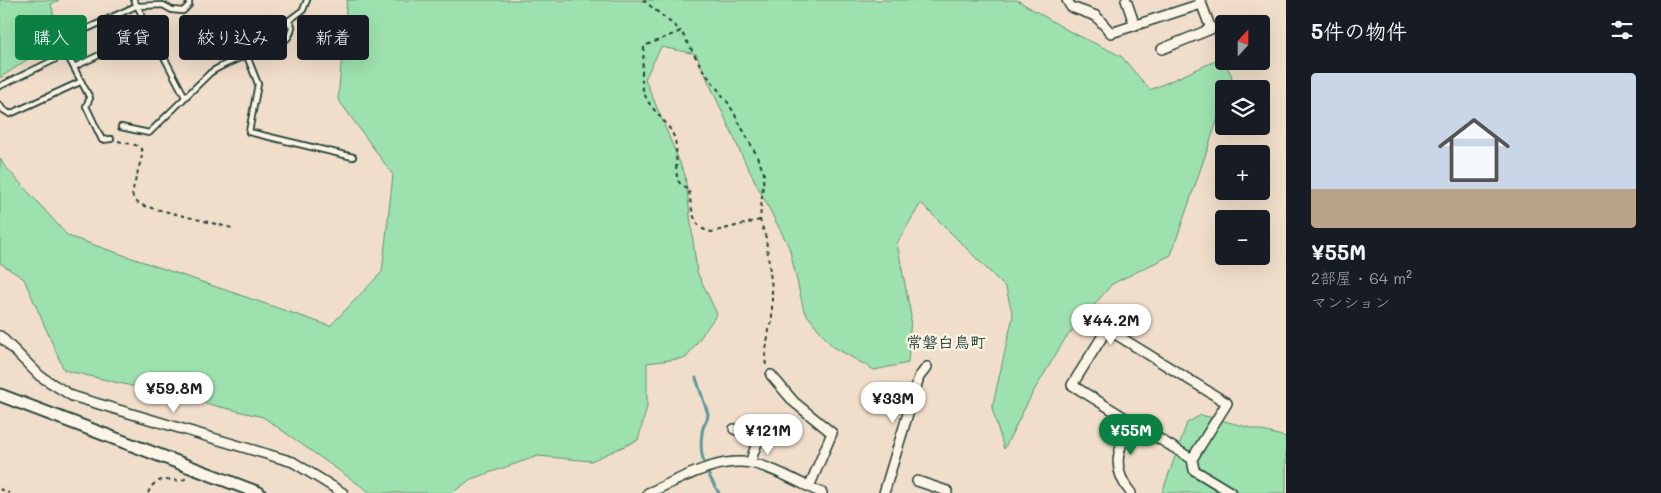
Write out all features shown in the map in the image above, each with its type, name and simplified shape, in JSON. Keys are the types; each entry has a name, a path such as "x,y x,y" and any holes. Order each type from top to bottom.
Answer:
{"street":[{"path":"1068,0 1071,7 1096,16 1111,33 1200,2 1211,29 1162,49"},
{"path":"1126,0 1135,26"},
{"path":"1192,459 1072,385 1107,329 1226,403 1192,459 1194,470 1232,493"},
{"path":"0,336 40,376 72,396 293,462 343,493"},
{"path":"884,493 919,377 926,367"},
{"path":"771,375 794,402 832,433 809,487"},
{"path":"0,395 259,493"},
{"path":"1130,493 1121,479 1118,466 1123,439 1132,422"},
{"path":"734,428 759,437 750,463"},
{"path":"648,493 705,469 726,463 750,463 767,468 822,493"},
{"path":"917,481 947,491 947,493"}],"lane":[{"path":"134,0 141,15"},
{"path":"87,29 136,6 163,3 172,10 183,11 189,5 189,0"},
{"path":"287,38 292,32 292,26 288,21 303,10 306,0"},
{"path":"74,67 97,56"},
{"path":"0,86 54,60"},
{"path":"70,60 90,98 86,106 102,140 111,139"},
{"path":"165,60 185,97"},
{"path":"121,127 149,133 210,73 220,66 236,60"},
{"path":"249,60 258,84 249,132 354,157"},
{"path":"0,104 2,109 10,114 80,82"}],"path":[{"path":"643,0 681,31 704,70 729,104 764,173 760,220 766,238 772,289 772,322 765,357 766,366 771,375"},
{"path":"681,31 644,46 642,65 644,90 650,104 671,130 675,140 678,154 677,179 689,190 692,215 700,226 706,231 712,232 760,220"},
{"path":"111,139 139,146 143,152 132,193 132,197 139,204 232,228"},
{"path":"148,493 159,481 166,479 184,480 188,478 193,468"},
{"path":"0,488 10,493"}],"green space":[{"path":"0,0 59,0 51,4 54,15 15,15 15,60 27,60 0,78"},
{"path":"347,0 1017,0 1067,30 1121,56 1150,90 1215,61 1215,70 1229,70 1232,76 1231,80 1215,80 1215,127 1171,255 1112,284 1065,339 1032,394 1004,449 992,408 1013,316 1006,288 921,203 897,243 911,316 908,363 874,370 832,346 804,311 789,247 744,160 696,54 661,47 645,79 685,175 697,272 717,314 686,358 647,363 647,407 638,440 591,461 538,456 471,479 452,493 371,493 263,417 64,370 24,279 0,263 0,158 3,164 68,236 330,326 382,272 393,175 338,99 342,60 369,60 369,15 346,15"},
{"path":"1201,415 1286,437 1286,493 1162,493 1187,423"}],"waterway":[{"path":"696,378 708,414 702,430 702,457 707,472 719,493"}],"district":[{"name":"常磐白鳥町","path":"946,342"}]}
